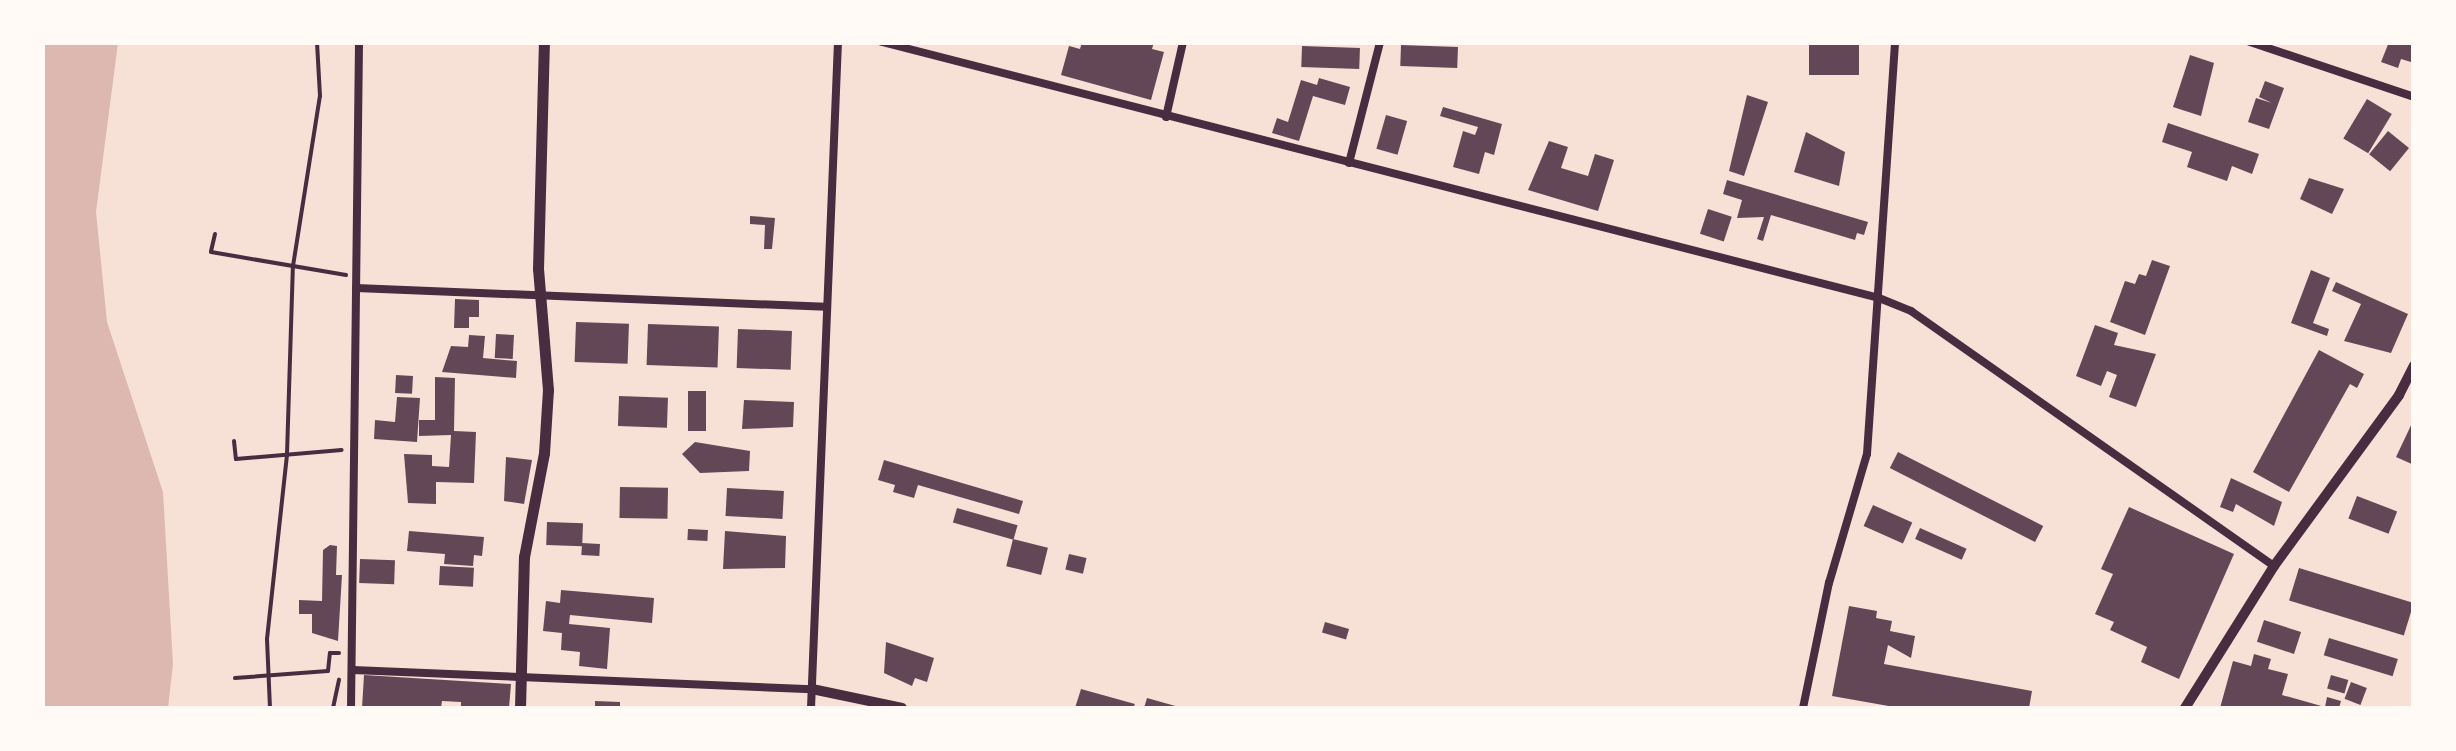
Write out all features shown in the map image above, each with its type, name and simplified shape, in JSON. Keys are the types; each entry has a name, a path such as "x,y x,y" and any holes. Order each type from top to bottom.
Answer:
{"main road":[{"path":"520,708 524,557 544,453 548,390 539,294 544,42"}],"street":[{"path":"352,708 359,42"},
{"path":"811,708 838,42"},
{"path":"882,42 1879,298 1911,311 2274,566"},
{"path":"1166,117 1184,42"},
{"path":"1349,164 1380,42"},
{"path":"1802,708 1829,583 1867,454 1895,42"},
{"path":"2250,42 2414,97"},
{"path":"356,288 826,307"},
{"path":"2185,708 2274,566 2399,395 2414,366"},
{"path":"354,670 812,689 902,708"}],"path":[{"path":"270,708 266,640 286,454 293,266 320,96 317,42"},
{"path":"214,234 211,252 345,274"},
{"path":"234,441 236,459 344,450"},
{"path":"235,678 328,666 330,652 353,652"}],"shaded area":[{"path":"42,43 118,43 96,212 107,322 163,492 173,664 168,708 43,708"}],"building":[{"path":"1082,42 1154,42 1152,49 1164,52 1151,100 1061,75 1069,46 1080,49"},
{"path":"1809,42 1859,42 1859,75 1809,75"},
{"path":"2389,42 2414,42 2411,62 2401,59 2398,68 2381,62"},
{"path":"1401,45 1458,47 1457,68 1400,66"},
{"path":"1302,46 1360,48 1359,69 1301,67"},
{"path":"2190,55 2214,63 2201,116 2173,107"},
{"path":"1319,78 1350,87 1345,105 1313,96 1299,141 1272,133 1277,118 1288,122 1301,80 1317,85"},
{"path":"2265,81 2284,88 2269,129 2248,122 2256,98 2272,103 2259,97"},
{"path":"1747,95 1768,102 1744,176 1729,171"},
{"path":"2367,99 2392,114 2368,153 2343,138"},
{"path":"1443,107 1502,124 1494,155 1485,152 1479,174 1453,167 1463,131 1475,135 1478,127 1440,116"},
{"path":"1386,115 1407,121 1398,155 1376,149"},
{"path":"2168,123 2259,154 2252,174 2232,166 2227,181 2187,167 2192,152 2162,142"},
{"path":"2388,131 2409,148 2390,171 2369,154"},
{"path":"1806,132 1845,152 1839,186 1794,172"},
{"path":"1549,141 1568,147 1561,168 1588,176 1595,154 1614,160 1598,211 1528,190"},
{"path":"2309,178 2344,189 2332,214 2300,199"},
{"path":"1727,180 1868,222 1864,235 1857,233 1855,240 1771,215 1763,241 1757,239 1764,217 1737,218 1742,200 1723,194"},
{"path":"1708,209 1732,217 1724,241 1700,234"},
{"path":"750,216 775,218 772,249 764,249 765,225 750,224"},
{"path":"2152,260 2170,266 2145,335 2110,322 2125,281 2135,284 2139,274 2146,276"},
{"path":"2311,270 2330,278 2313,323 2329,329 2327,336 2291,323"},
{"path":"2336,282 2408,314 2391,353 2344,341 2361,304 2332,291"},
{"path":"455,299 479,300 479,317 469,317 469,328 454,328"},
{"path":"576,322 629,324 628,364 575,362"},
{"path":"648,324 719,326 718,367 647,365"},
{"path":"2095,325 2118,333 2114,345 2156,354 2136,407 2109,397 2117,375 2107,371 2101,386 2076,376"},
{"path":"738,329 792,331 791,370 737,368"},
{"path":"496,334 514,335 513,359 495,358"},
{"path":"469,335 485,336 483,358 517,361 516,378 442,372 451,346 468,347"},
{"path":"2319,350 2364,374 2357,388 2350,384 2289,492 2253,472"},
{"path":"396,375 413,376 412,394 395,393"},
{"path":"435,377 455,378 454,431 476,432 474,483 436,482 436,504 408,503 404,454 432,455 432,466 449,467 451,435 419,436 419,420 435,420"},
{"path":"688,391 706,391 706,431 688,431"},
{"path":"619,396 668,398 667,428 618,426"},
{"path":"397,397 420,398 417,442 374,439 375,420 395,422"},
{"path":"744,400 794,402 793,427 742,429"},
{"path":"2414,419 2414,465 2396,457"},
{"path":"695,442 750,451 749,471 700,473 682,454"},
{"path":"1898,452 2043,526 2035,542 1890,468"},
{"path":"506,457 532,460 524,504 504,501"},
{"path":"884,460 1023,501 1019,514 918,485 914,498 893,492 895,485 878,480"},
{"path":"2231,478 2282,502 2274,526 2236,504 2233,512 2220,507"},
{"path":"620,487 668,488 667,519 619,518"},
{"path":"727,488 784,491 782,519 726,516"},
{"path":"2357,496 2397,511 2389,534 2348,518"},
{"path":"1873,505 1912,522 1903,544 1864,526"},
{"path":"2129,507 2234,554 2179,679 2141,662 2147,647 2110,630 2114,622 2095,614 2113,574 2101,569"},
{"path":"957,508 1018,525 1013,540 953,522"},
{"path":"547,522 583,523 582,546 546,545"},
{"path":"1920,528 1967,549 1962,560 1915,539"},
{"path":"688,529 708,530 707,541 687,540"},
{"path":"409,531 484,537 482,556 474,555 473,566 444,564 445,554 407,551"},
{"path":"725,531 786,536 785,568 723,569"},
{"path":"1013,539 1048,548 1041,575 1006,566"},
{"path":"582,543 600,544 599,556 581,555"},
{"path":"337,546 336,575 342,575 338,641 312,633 312,614 299,614 299,600 322,601 323,550"},
{"path":"1069,554 1087,558 1083,574 1065,570"},
{"path":"360,559 395,560 394,584 359,583"},
{"path":"440,566 474,568 473,587 439,585"},
{"path":"2299,568 2414,603 2404,636 2289,601"},
{"path":"561,590 654,598 652,623 570,615 569,624 610,628 607,669 579,666 580,652 561,650 562,633 543,631 546,601 560,603"},
{"path":"1849,606 1877,611 1876,618 1892,621 1890,631 1915,636 1911,658 1888,645 1884,664 2032,691 2029,708 1900,708 1832,696"},
{"path":"2264,620 2301,632 2294,654 2257,642"},
{"path":"1325,622 1349,629 1346,639 1322,633"},
{"path":"2329,638 2398,659 2393,676 2324,655"},
{"path":"886,642 934,658 927,682 915,678 912,686 884,673"},
{"path":"2254,654 2271,659 2268,669 2288,674 2282,695 2325,707 2327,697 2341,701 2339,708 2220,708 2233,661 2251,666"},
{"path":"364,675 511,684 509,708 461,708 461,702 442,701 441,708 362,708"},
{"path":"2331,675 2348,680 2344,693 2327,688"},
{"path":"2351,682 2367,688 2360,705 2345,699"},
{"path":"1081,689 1135,704 1133,708 1075,708"},
{"path":"1147,698 1179,707 1179,708 1144,708"},
{"path":"595,701 620,702 620,708 595,708"}]}
